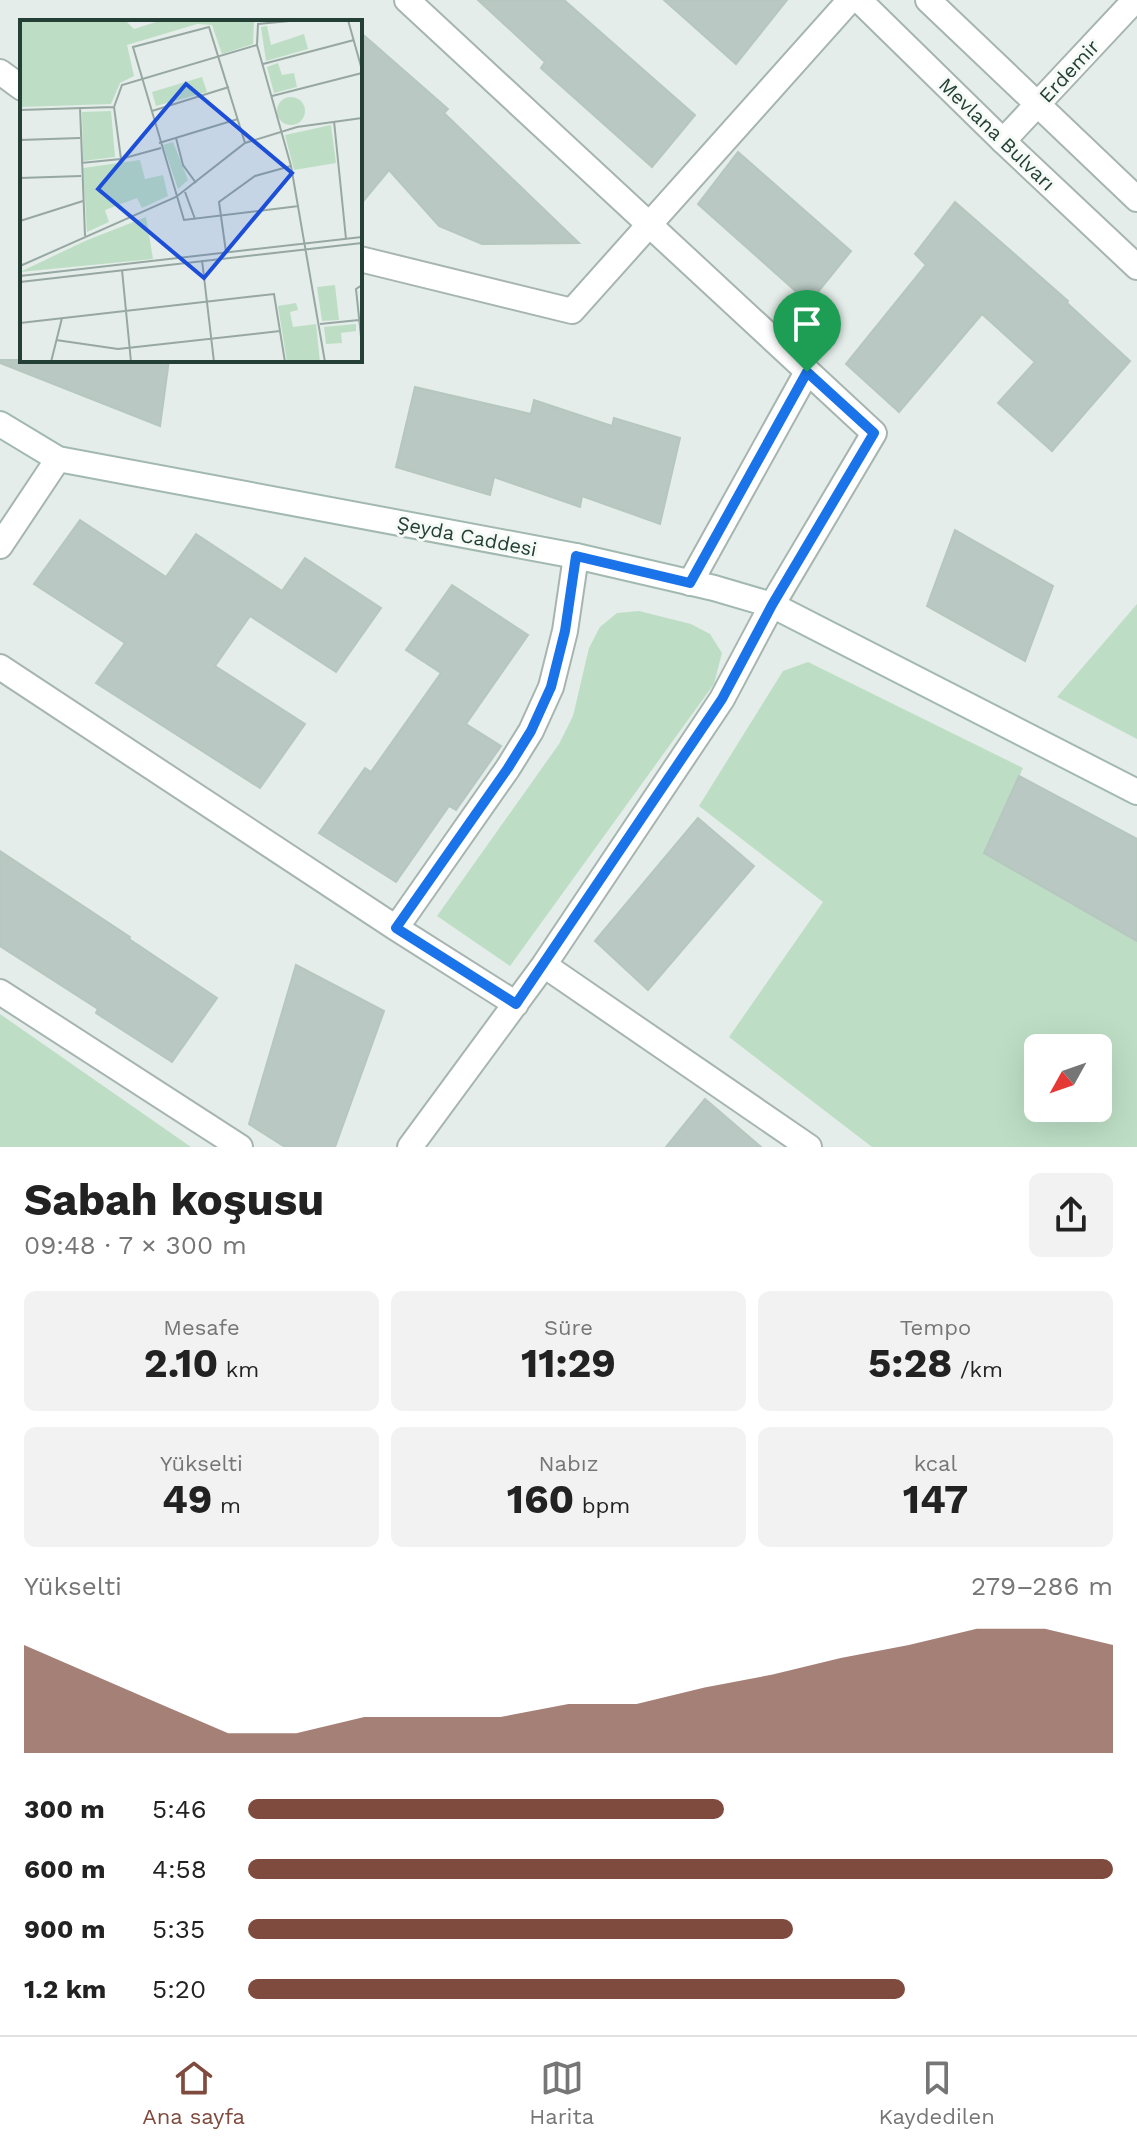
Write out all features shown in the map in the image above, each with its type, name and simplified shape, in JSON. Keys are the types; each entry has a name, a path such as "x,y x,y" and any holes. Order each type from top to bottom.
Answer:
{"street":[{"path":"407,0 874,433 772,605 722,699 544,965 410,1147"},
{"path":"362,259 572,311 850,0"},
{"name":"Mevlana Bulvarı","path":"859,0 1137,267"},
{"path":"928,0 1137,199"},
{"name":"Erdemir","path":"1003,141 1135,0"},
{"path":"0,72 20,87"},
{"path":"690,583 807,372"},
{"name":"Şeyda Caddesi","path":"0,424 58,459 576,556 772,605 1137,792"},
{"path":"0,546 58,459"},
{"path":"396,928 531,731 551,687 565,631 576,556"},
{"path":"0,667 516,1004"},
{"path":"544,965 809,1147"},
{"path":"0,992 240,1147"}],"green space":[{"path":"1137,604 1137,739 1057,697"},
{"path":"639,611 691,624 710,634 722,653 714,684 510,966 437,916 559,744 573,716 589,648 600,627 617,613"},
{"path":"808,662 1023,768 984,853 1137,941 1137,1147 872,1147 729,1037 823,902 699,806 783,671"},
{"path":"0,1014 191,1147 0,1147"}],"building":[{"path":"478,0 564,0 695,115 652,167 541,68 545,62"},
{"path":"664,0 787,0 736,64"},
{"path":"362,34 448,109 444,113 579,243 482,244 439,226 389,170 362,203"},
{"path":"738,152 851,251 809,303 698,204"},
{"path":"955,202 1068,301 1130,361 1052,451 998,403 1035,362 982,314 899,412 846,364 926,265 915,254"},
{"path":"0,360 169,362 160,426 0,363"},
{"path":"415,387 531,414 534,400 612,426 614,418 680,438 660,524 582,496 580,507 494,477 490,495 396,467"},
{"path":"80,520 166,577 196,534 282,591 305,558 381,608 336,672 250,616 215,666 305,724 260,788 96,683 125,643 34,584"},
{"path":"955,530 1053,586 1025,661 927,606"},
{"path":"452,585 528,635 466,724 501,746 456,810 449,806 396,882 319,833 365,768 371,772 441,673 406,650"},
{"path":"1019,776 1137,839 1137,941 984,853"},
{"path":"698,818 754,866 648,990 595,941"},
{"path":"0,851 217,998 172,1062 96,1013 98,1009 0,946"},
{"path":"296,965 384,1011 335,1147 285,1147 249,1124"},
{"path":"705,1099 761,1147 666,1147"}],"route":[{"path":"807,372 874,433 772,605 722,699 516,1004 396,928 531,731 551,687 565,631 576,556 690,583 807,372"}]}
